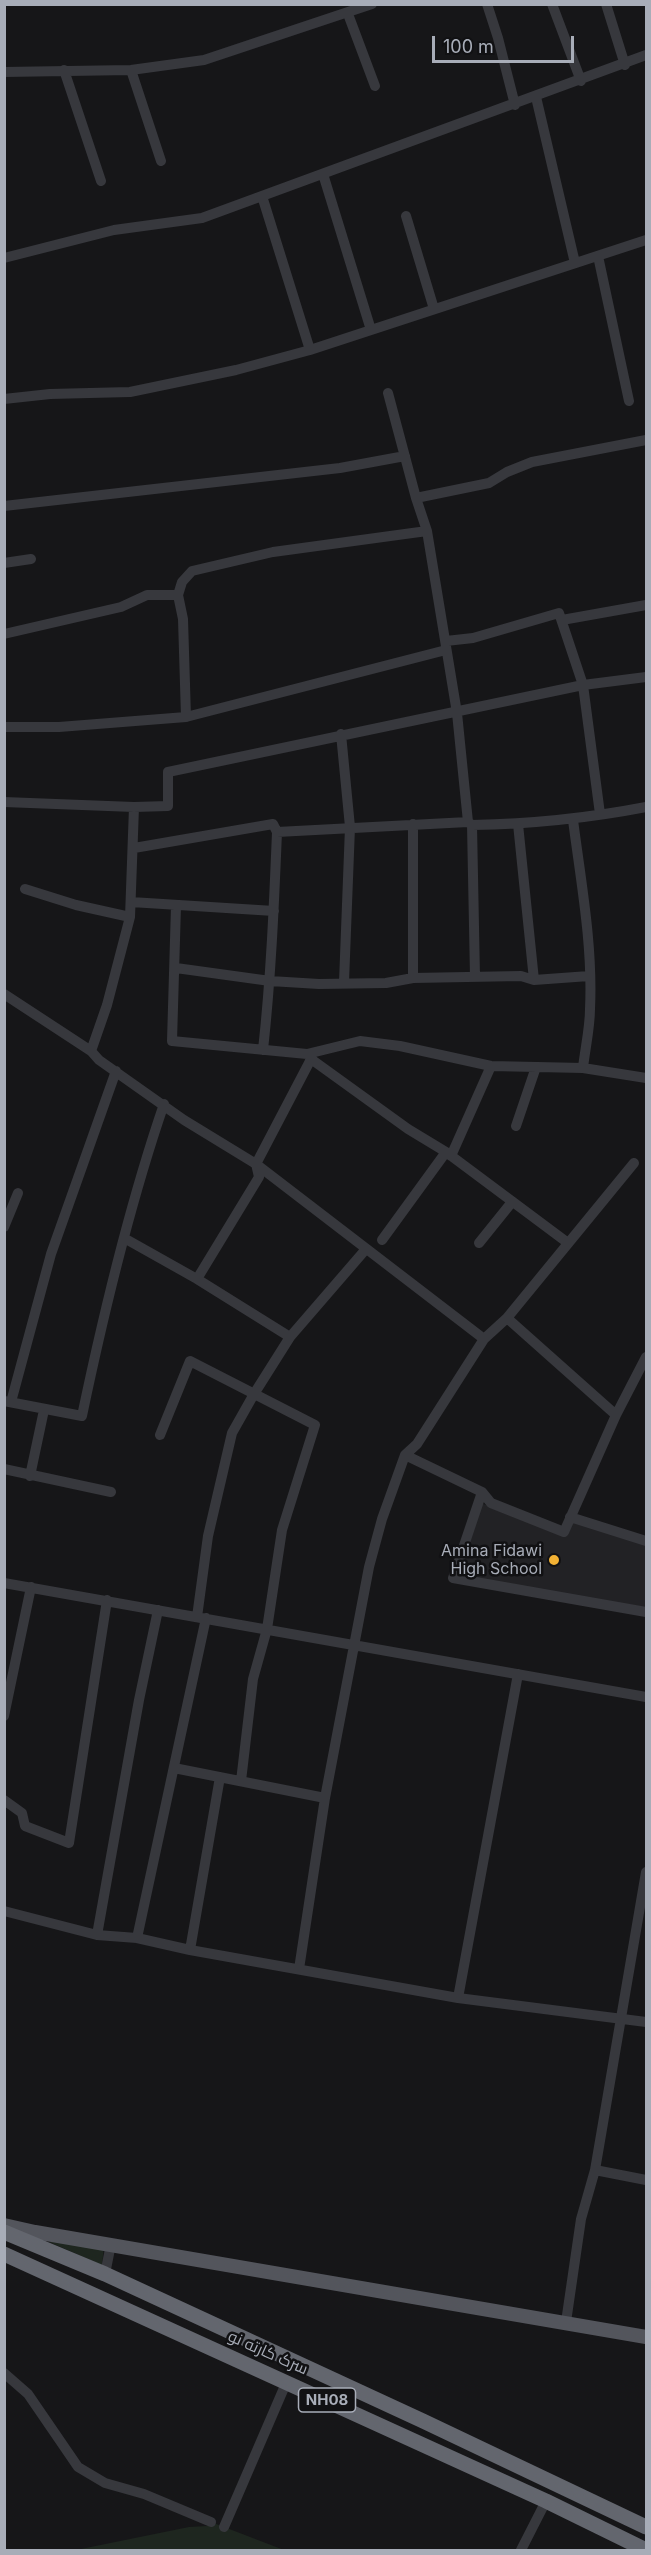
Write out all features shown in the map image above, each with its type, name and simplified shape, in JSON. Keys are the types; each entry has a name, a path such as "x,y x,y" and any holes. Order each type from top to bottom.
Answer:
{"highway":[{"name":"سرک کارته نو","path":"4,2232 105,2274 646,2527"},
{"path":"35,2268 39,2247"},
{"name":"سرک کارته نو","path":"4,2254 287,2381 646,2550"}],"main road":[{"path":"4,2225 646,2337"}],"street":[{"path":"487,4 515,105"},
{"path":"552,4 580,81"},
{"path":"606,4 624,65"},
{"path":"4,72 131,70 204,60 370,5"},
{"path":"348,14 375,86"},
{"path":"4,258 114,230 202,218 624,65 646,55"},
{"path":"64,70 100,180"},
{"path":"131,70 161,161"},
{"path":"536,97 574,263"},
{"path":"323,174 371,330"},
{"path":"262,196 310,350"},
{"path":"405,216 434,309"},
{"path":"4,399 50,394 130,392 236,370 310,350 646,240"},
{"path":"598,256 629,400"},
{"path":"388,393 427,531 457,713 470,823 476,977"},
{"path":"416,498 489,483 507,472 532,462 646,440"},
{"path":"4,506 340,468 405,456"},
{"path":"186,717 183,620 178,595 182,582 192,571 273,552 427,531"},
{"path":"4,563 31,559"},
{"path":"4,634 121,607 147,595 178,595"},
{"path":"562,620 646,605"},
{"path":"4,727 58,727 186,717 559,613 583,685 600,814"},
{"path":"4,802 134,807 168,806 168,772 583,685 646,677"},
{"path":"341,734 350,827 344,982"},
{"path":"91,1051 107,1005 130,917 134,807"},
{"path":"276,832 413,824 518,824 573,820 646,807"},
{"path":"573,820 585,910 589,976 590,1009 583,1068"},
{"path":"134,848 273,824 276,832 274,911 263,1050"},
{"path":"413,824 413,978"},
{"path":"518,824 534,980"},
{"path":"25,889 76,905 130,917"},
{"path":"131,902 274,911"},
{"path":"176,906 176,968 172,1041 309,1056 360,1041 400,1046 491,1066 583,1068 646,1078"},
{"path":"176,968 270,981 319,984 386,983 413,978 521,976 534,980 589,976"},
{"path":"4,994 91,1051 99,1060 184,1120 256,1164 484,1339"},
{"path":"309,1056 408,1129 448,1154 568,1243"},
{"path":"197,1279 259,1177 256,1164 309,1056"},
{"path":"382,1240 448,1154 491,1066"},
{"path":"516,1126 536,1067"},
{"path":"116,1071 51,1254 8,1401 82,1416 101,1326 138,1181 164,1104"},
{"path":"299,1969 325,1798 369,1567 382,1519 405,1455 417,1444 484,1339 507,1318 634,1163"},
{"path":"4,1227 18,1193"},
{"path":"479,1243 512,1202"},
{"path":"124,1238 197,1279 290,1337"},
{"path":"137,1938 174,1768 201,1618 208,1536 232,1433 290,1337 366,1249"},
{"path":"507,1318 616,1415"},
{"path":"405,1455 482,1492 491,1503 564,1532 616,1415 646,1357"},
{"path":"160,1435 190,1361 315,1425 282,1530 267,1629 253,1679 242,1781"},
{"path":"30,1476 44,1410"},
{"path":"4,1469 111,1492"},
{"path":"482,1492 453,1578 646,1612"},
{"path":"570,1517 646,1541"},
{"path":"4,1583 646,1697"},
{"path":"4,1716 31,1587"},
{"path":"4,1800 22,1813 25,1826 69,1843 107,1600"},
{"path":"97,1935 139,1700 158,1610"},
{"path":"458,1998 518,1674"},
{"path":"174,1768 325,1798"},
{"path":"190,1950 220,1776"},
{"path":"566,2322 581,2219 595,2170 646,1872"},
{"path":"4,1911 97,1935 137,1938 190,1950 458,1998 646,2022"},
{"path":"595,2170 646,2180"},
{"path":"105,2274 111,2244"},
{"path":"4,2373 28,2394 78,2467 105,2483 144,2494 211,2522"},
{"path":"224,2527 287,2381"},
{"path":"521,2550 546,2501"}],"shaded area":[{"name":"Amina Fidawi High School","path":"481,1503 566,1536 573,1518 646,1543 646,1608 455,1576"},
{"path":"58,2239 104,2246 102,2265 49,2242"},
{"path":"211,2522 284,2550 76,2550 189,2527 208,2526"}],"place":[{"name":"Amina Fidawi High School","path":"554,1560"}]}
